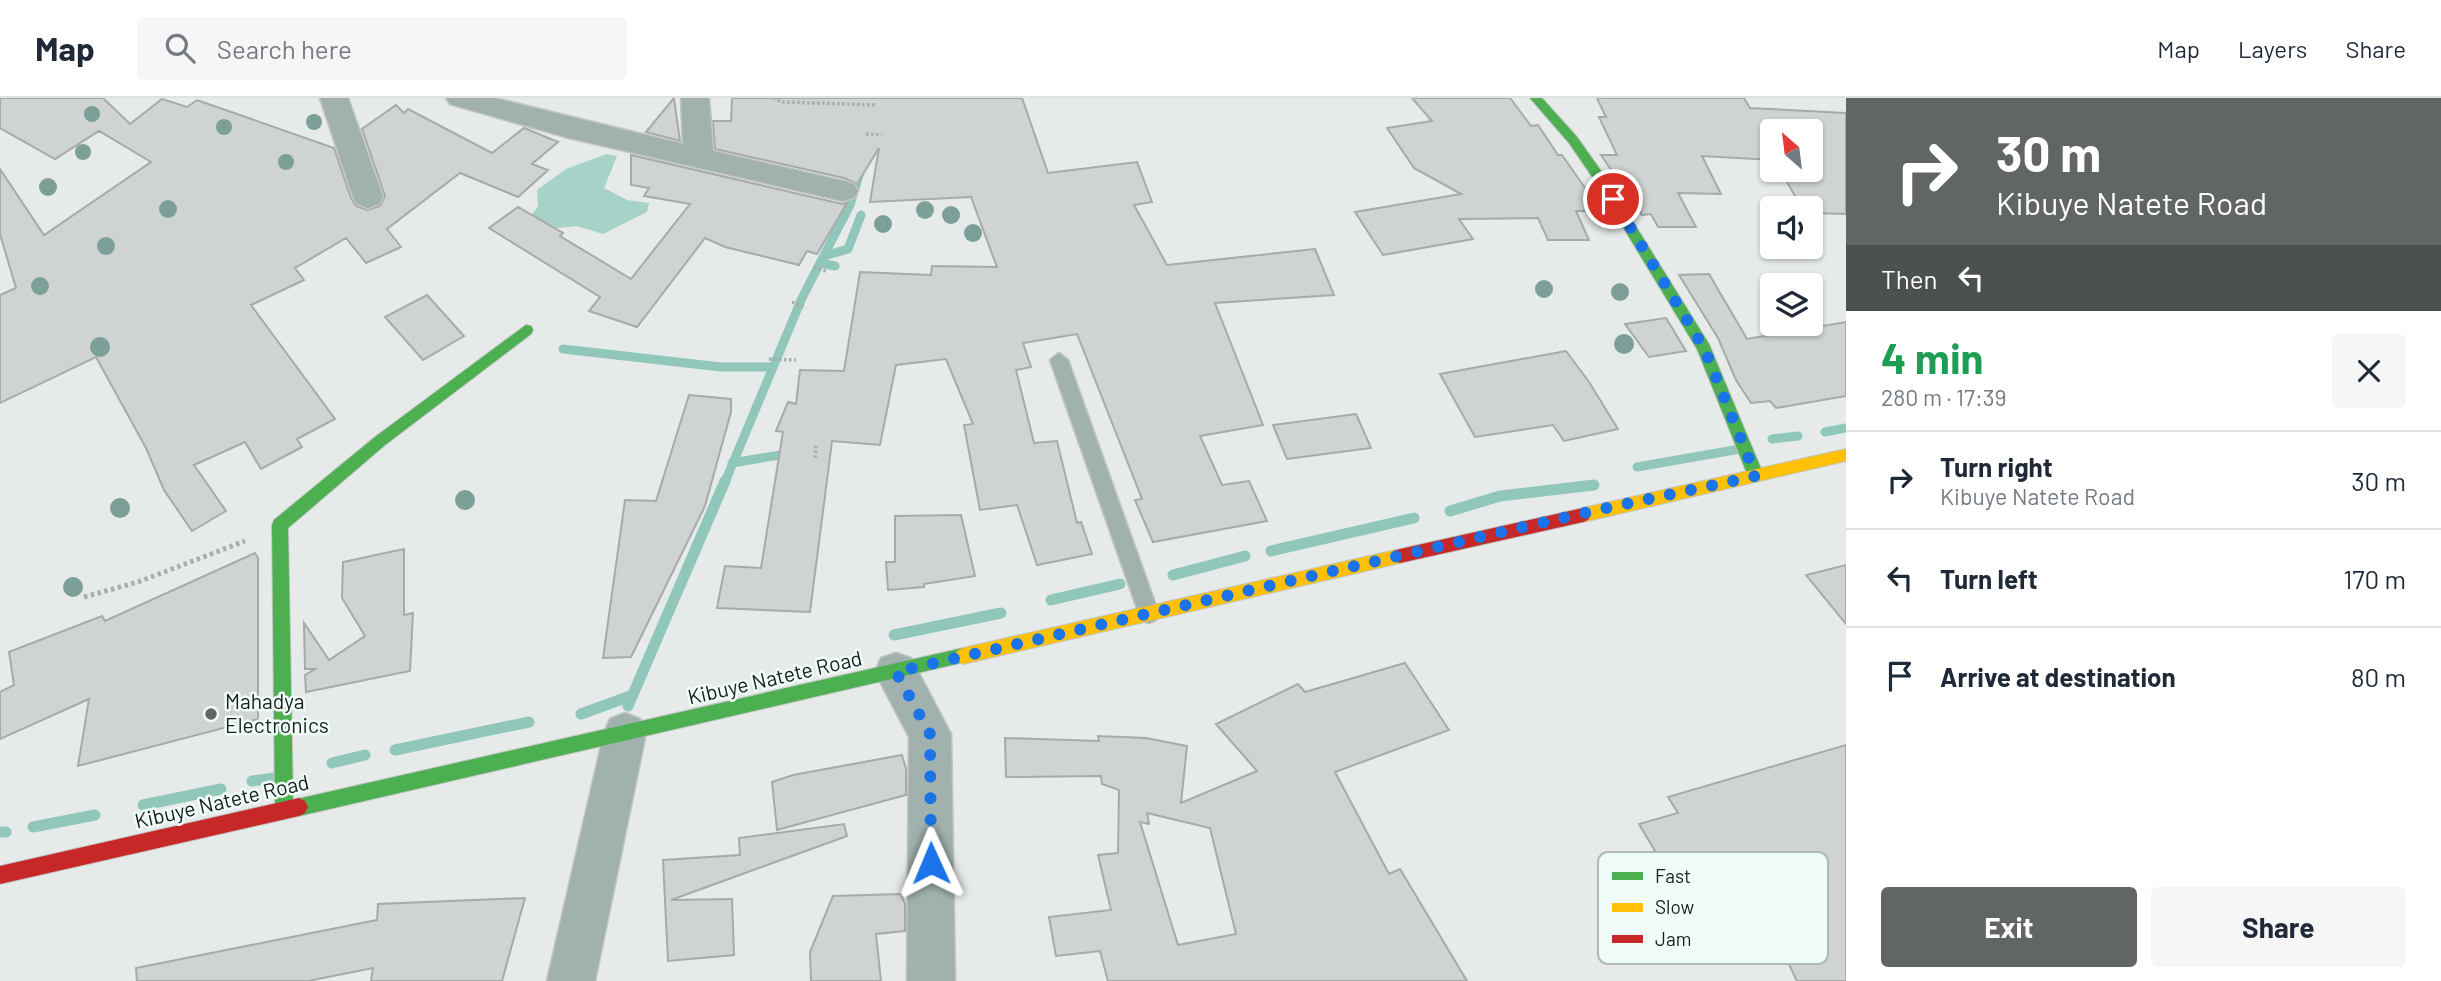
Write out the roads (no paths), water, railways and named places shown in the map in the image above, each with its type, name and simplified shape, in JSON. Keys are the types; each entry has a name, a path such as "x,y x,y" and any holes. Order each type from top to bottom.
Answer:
{"main road":[{"path":"1536,98 1573,140 1600,178 1704,348 1756,476"},
{"path":"284,810 280,525 380,441 526,330"},
{"name":"Kibuye Natete Road","path":"0,875 1846,455"}],"street":[{"path":"334,98 368,197"},
{"path":"460,98 569,128 843,191"},
{"path":"695,98 699,158"},
{"path":"896,672 930,734 931,981"},
{"path":"570,981 625,733"}],"lane":[{"path":"1059,360 1149,614"}],"waterway":[{"path":"820,263 850,205 860,172"},
{"path":"824,256 848,249 861,215"},
{"path":"733,463 802,298 820,263"},
{"path":"820,263 835,266"},
{"path":"563,349 721,367 772,367"},
{"path":"1825,432 1846,428"},
{"path":"1772,439 1798,436"},
{"path":"1637,467 1740,449"},
{"path":"733,463 792,453"},
{"path":"725,482 733,463"},
{"path":"633,695 725,481"},
{"path":"1450,511 1500,496 1594,485"},
{"path":"1271,551 1414,518"},
{"path":"1173,575 1245,556"},
{"path":"1051,600 1120,584"},
{"path":"894,635 1001,613"},
{"path":"581,714 633,695"},
{"path":"628,706 633,695"},
{"path":"395,750 529,722"},
{"path":"332,763 365,755"},
{"path":"252,781 274,778"},
{"path":"143,805 221,789"},
{"path":"33,827 95,815"},
{"path":"0,832 6,832"}],"place":[{"name":"Mahadya Electronics","path":"211,714"}]}
